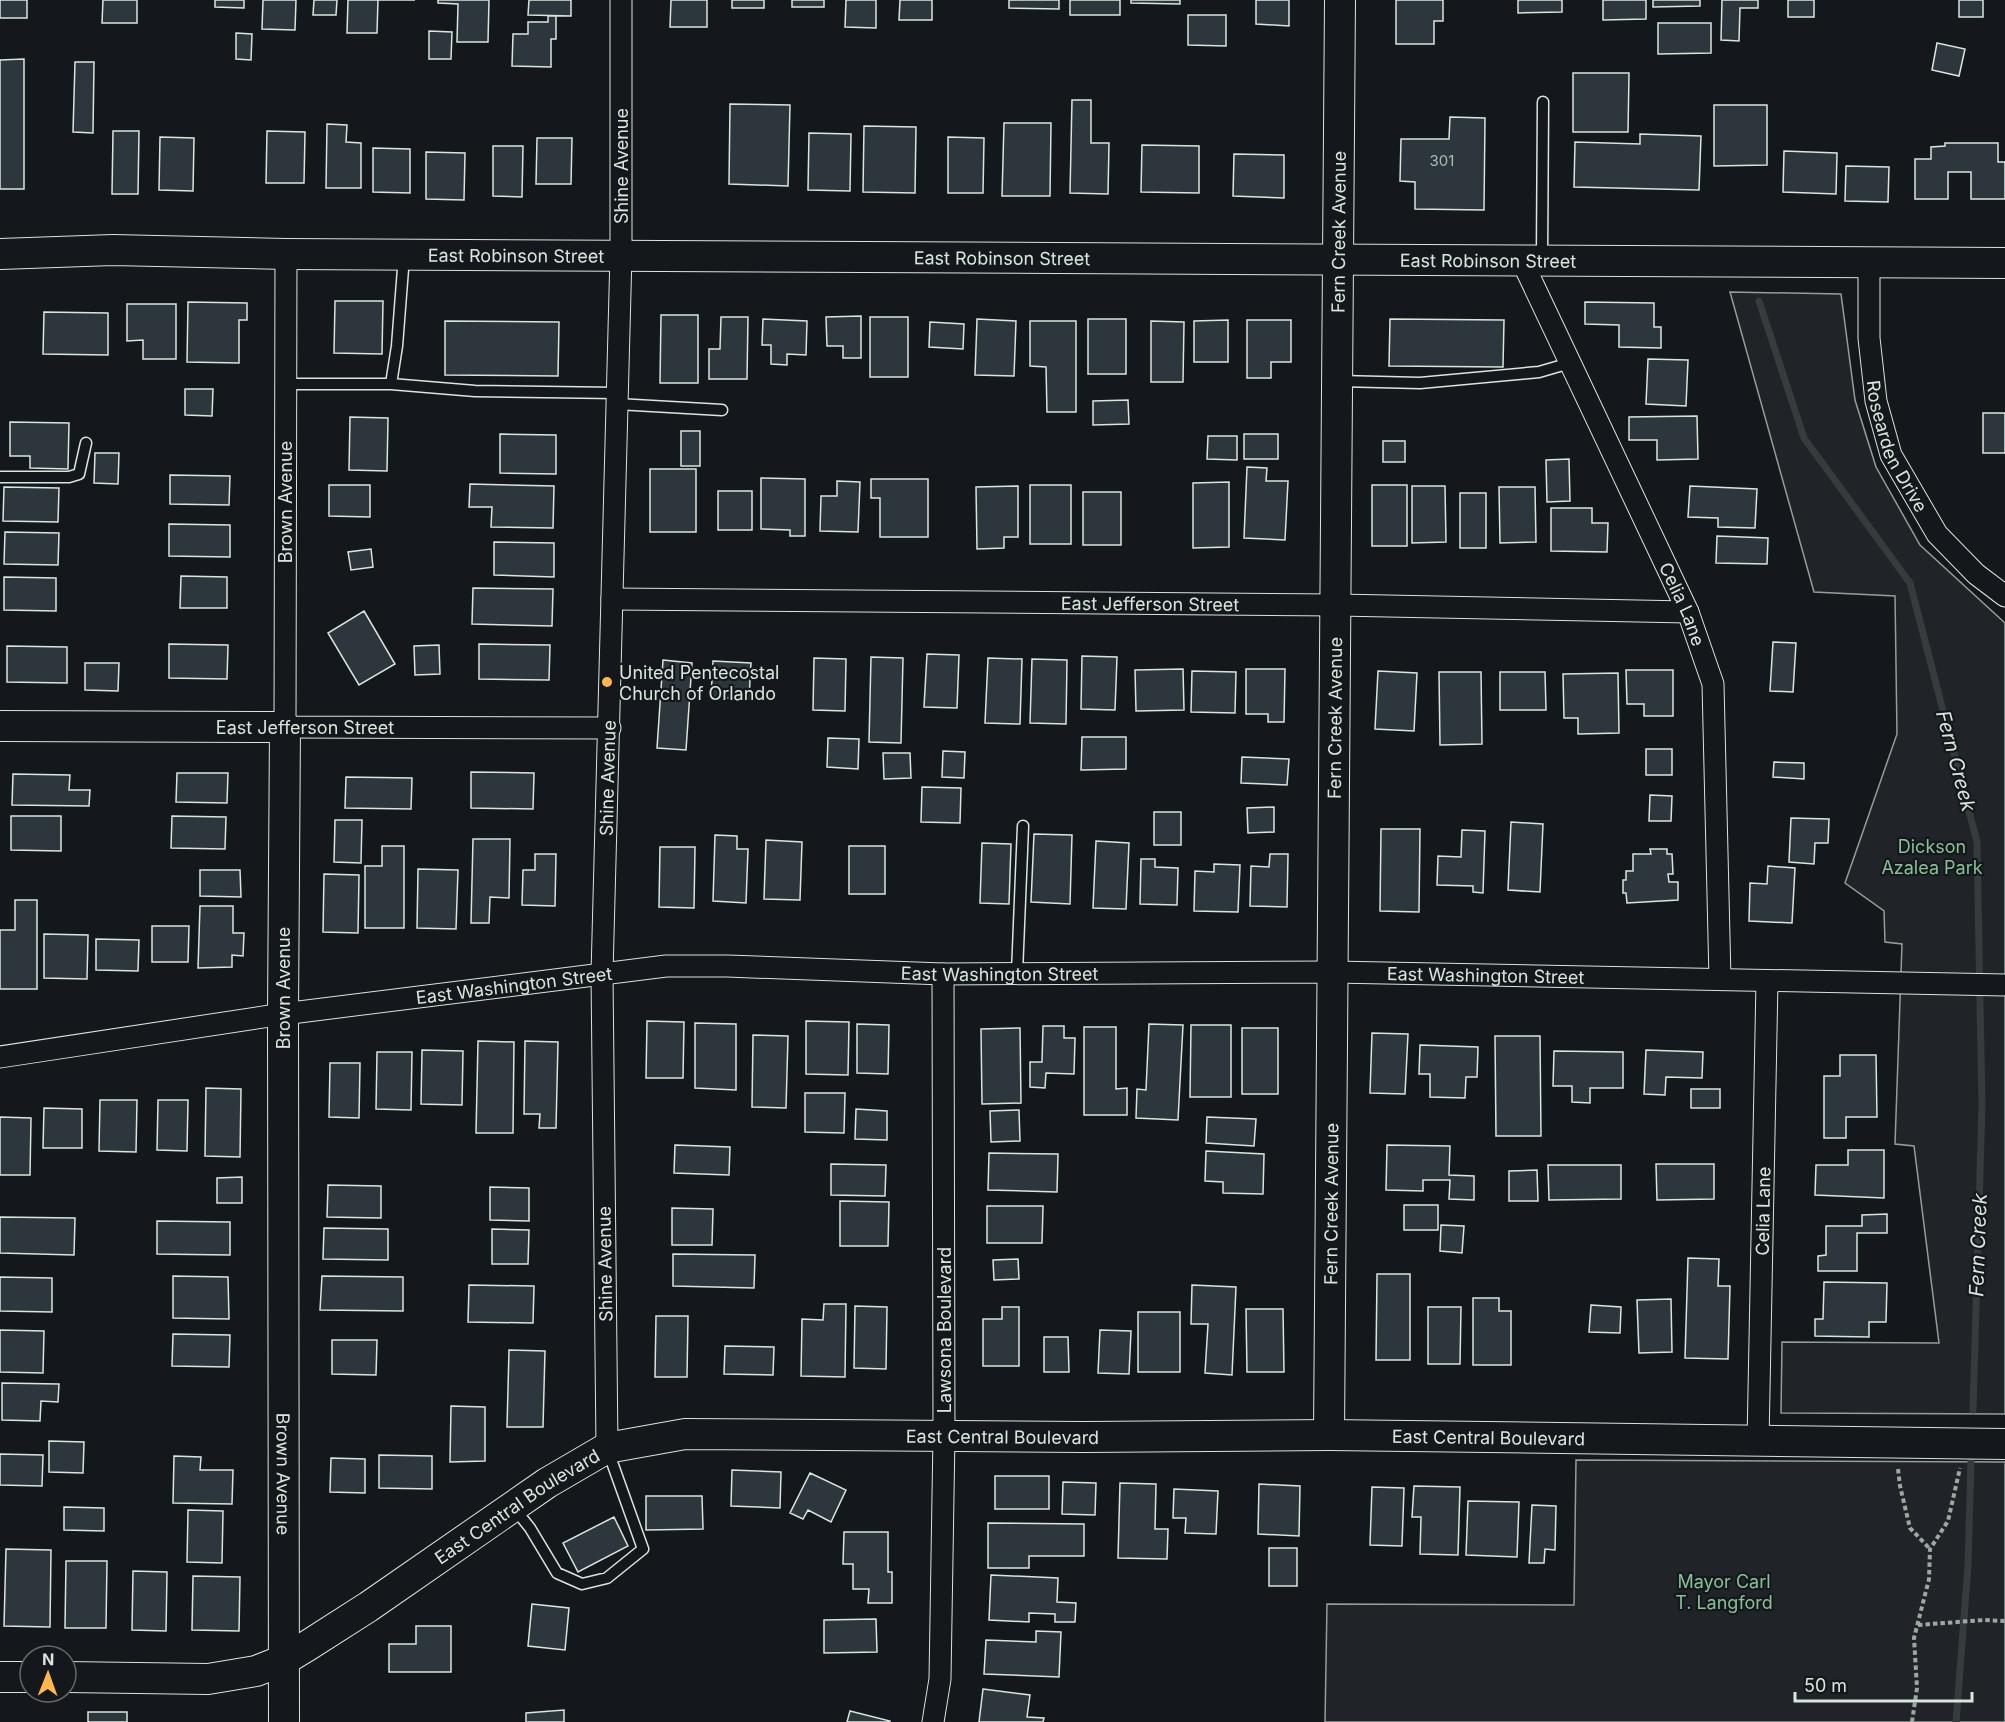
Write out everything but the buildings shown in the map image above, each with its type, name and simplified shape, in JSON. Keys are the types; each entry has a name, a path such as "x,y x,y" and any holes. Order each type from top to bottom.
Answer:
{"street":[{"name":"Shine Avenue","path":"607,1448 602,974 621,255 621,0"},
{"name":"Fern Creek Avenue","path":"1329,1435 1340,0"},
{"name":"East Robinson Street","path":"0,254 113,250 286,254 2005,263"},
{"name":"Brown Avenue","path":"285,1722 283,1014 286,254"},
{"name":"Celia Lane","path":"1532,259 1570,363 1688,612 1713,684 1720,979"},
{"name":"Rosearden Drive","path":"1869,262 1869,338 1876,401 1891,454 1938,534 1976,574 2005,596"},
{"name":"East Jefferson Street","path":"612,599 1337,605 1688,612"},
{"name":"East Jefferson Street","path":"0,726 610,728"},
{"name":"East Washington Street","path":"0,1058 283,1014 666,966 943,974 1333,972 2005,985"},
{"name":"Lawsona Boulevard","path":"933,1722 940,1679 944,1436 943,974"},
{"name":"Celia Lane","path":"1758,1442 1767,981"},
{"name":"East Central Boulevard","path":"78,1677 208,1679 256,1671 284,1660 368,1607 547,1483 607,1448 685,1434 1084,1437 1329,1435 2005,1444"},
{"path":"0,1677 18,1677"}],"lane":[{"path":"1532,259 1543,102"},
{"path":"391,384 397,346 404,254"},
{"path":"1336,381 1420,383 1539,372 1570,363"},
{"path":"286,384 391,384 617,399 722,410"},
{"path":"0,477 69,477 79,474 86,443"},
{"path":"1017,973 1023,826"},
{"path":"513,1506 530,1528 556,1573 582,1584 607,1578 643,1549 607,1448"}],"path":[{"path":"1898,1466 1900,1486 1910,1528 1930,1549"},
{"path":"1912,1722 1917,1688 1914,1638 1929,1579 1930,1549 1948,1521 1960,1466"},
{"path":"1918,1625 1984,1620 2005,1621"}],"green space":[{"name":"Dickson Azalea Park","path":"1730,292 1841,294 1855,400 1876,467 1920,545 2005,623 2005,1414 1781,1413 1782,1342 1939,1343 1914,1146 1895,1144 1902,944 1885,942 1884,911 1845,883 1897,734 1895,596 1814,592"},
{"name":"Mayor Carl T. Langford","path":"1576,1460 2005,1462 2005,1722 1325,1722 1327,1604 1574,1605"}],"waterway":[{"name":"Fern Creek","path":"1759,301 1804,438 1910,583 1977,842 1982,1106 1973,1410"},
{"name":"Fern Creek","path":"1956,1722 1968,1566 1971,1460"}],"place":[{"name":"United Pentecostal Church of Orlando","path":"607,682"}]}
